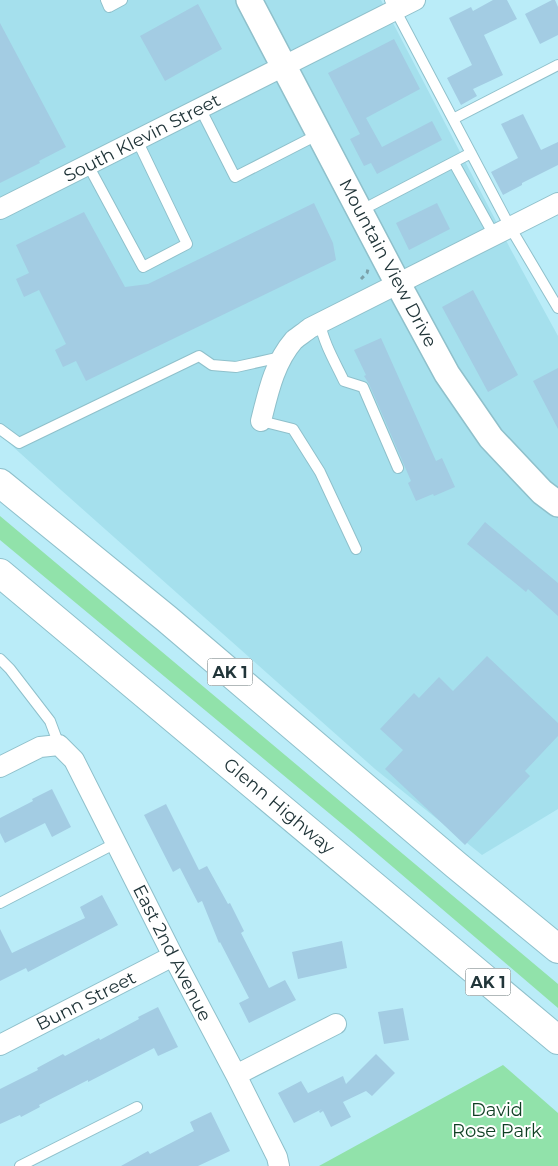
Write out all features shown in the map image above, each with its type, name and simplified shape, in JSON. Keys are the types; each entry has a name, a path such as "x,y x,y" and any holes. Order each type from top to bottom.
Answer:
{"highway":[{"path":"0,468 167,619"},
{"name":"AK 1","path":"0,483 167,619 456,865 558,949"},
{"name":"Glenn Highway","path":"0,573 558,1040"},
{"path":"0,584 72,634"}],"street":[{"name":"Mountain View Drive","path":"249,0 447,374 491,438 553,493"},
{"name":"South Klevin Street","path":"0,209 284,66 393,5 415,0"},
{"path":"261,421 273,377 282,356 295,340 310,328 558,203"},
{"path":"0,767 40,747 60,745"},
{"name":"East 2nd Avenue","path":"60,745 74,760 172,956 236,1075 276,1157 278,1166"},
{"name":"Bunn Street","path":"0,1045 172,956"},
{"path":"236,1075 336,1024"}],"lane":[{"path":"106,0 109,7 122,0"},
{"path":"393,5 471,154 502,231"},
{"path":"453,119 558,65"},
{"path":"200,108 235,177 319,133"},
{"path":"88,165 143,268 187,244 137,140"},
{"path":"360,211 471,154"},
{"path":"454,162 558,308"},
{"path":"320,323 329,351 344,381 362,386 398,468"},
{"path":"0,429 19,443 199,356 212,365 236,367 282,356"},
{"path":"261,421 293,429 320,472 356,549"},
{"path":"0,659 10,669 50,721 60,745"},
{"path":"0,903 116,843"},
{"path":"20,1166 137,1107"}],"shaded area":[{"path":"0,0 381,0 511,250 558,336 558,809 482,855 375,769 0,435"}],"green space":[{"path":"0,516 558,984 558,1008 353,833 0,540"},
{"name":"David Rose Park","path":"503,1065 558,1113 558,1166 319,1166"}],"building":[{"path":"493,0 507,0 517,19 484,35 503,75 473,89 477,96 461,105 447,78 472,65 449,18 471,7 473,11"},
{"path":"555,0 558,7 558,35 540,44 525,14"},
{"path":"198,4 222,49 165,81 140,36"},
{"path":"0,23 66,147 39,161 40,163 0,183"},
{"path":"394,39 420,89 366,118 382,147 432,121 442,140 377,174 371,163 364,166 350,139 360,134 328,73"},
{"path":"523,114 541,150 558,142 558,165 503,195 491,172 518,158 501,124"},
{"path":"314,203 333,243 336,260 86,381 76,361 63,367 55,350 66,344 39,290 24,297 16,279 29,273 16,245 84,212 125,287 148,284"},
{"path":"437,203 450,229 409,250 396,223"},
{"path":"473,290 518,375 488,392 442,307"},
{"path":"381,338 436,461 442,458 455,487 416,501 408,483 411,481 354,350"},
{"path":"558,368 558,429 533,381"},
{"path":"485,522 558,583 558,616 528,589 526,592 467,544"},
{"path":"487,656 558,723 558,736 525,771 530,776 465,845 385,769 403,750 380,729 414,693 419,698 439,677 453,691"},
{"path":"52,789 71,827 52,837 45,823 5,843 0,833 0,818"},
{"path":"166,804 199,870 207,866 228,904 230,903 244,931 241,933 269,988 285,980 296,1000 249,1023 239,1003 249,998 219,943 202,901 198,903 180,868 173,872 144,815"},
{"path":"102,895 118,925 28,972 26,968 0,981 0,929 12,953 85,918 80,907"},
{"path":"342,941 347,968 298,979 292,952"},
{"path":"158,1007 178,1047 158,1056 154,1048 39,1105 40,1107 21,1117 20,1115 0,1124 0,1089 38,1070 37,1068 63,1054 65,1056 99,1038 100,1040"},
{"path":"403,1008 409,1040 384,1044 378,1012"},
{"path":"376,1054 395,1073 372,1096 366,1091 343,1102 351,1117 331,1127 323,1111 320,1113 319,1111 322,1109 294,1123 278,1093 301,1081 308,1093 343,1076 346,1084"},
{"path":"211,1112 230,1151 198,1166 121,1166 148,1151 150,1154 194,1131 190,1122"}]}
